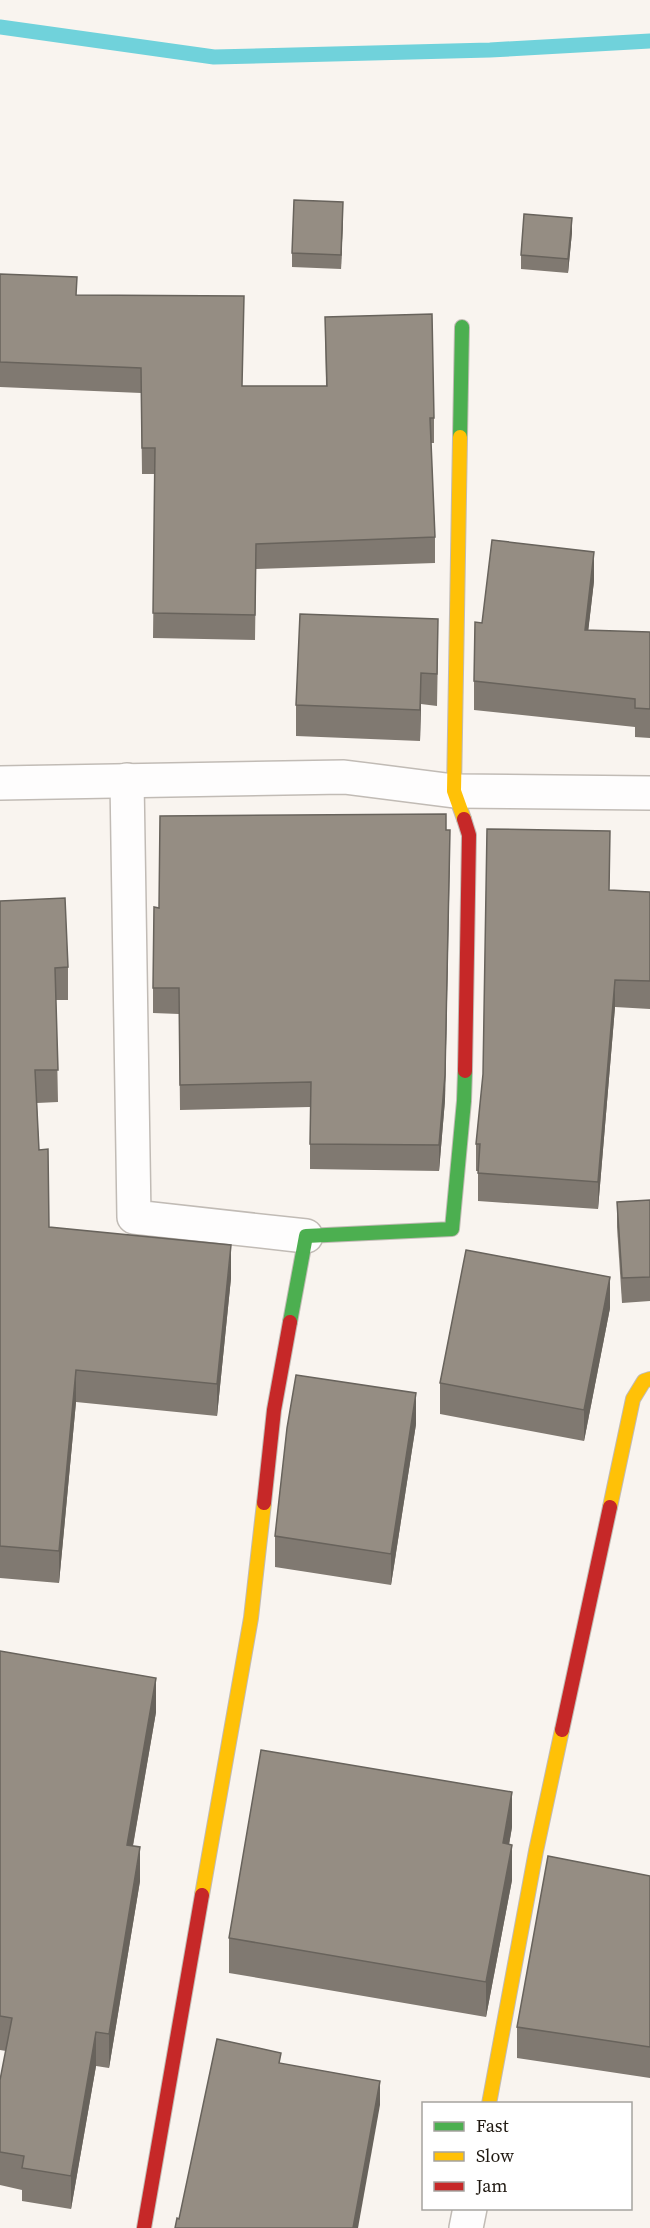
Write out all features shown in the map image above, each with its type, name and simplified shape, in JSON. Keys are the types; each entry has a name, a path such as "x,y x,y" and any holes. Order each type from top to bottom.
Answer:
{"street":[{"path":"127,780 134,1217 306,1236 452,1229 464,1101 469,835 454,792 462,327"},
{"path":"0,783 344,777 454,792 650,793"},
{"path":"144,2228 251,1618 274,1410 306,1236"},
{"path":"489,2102 536,1851 633,1399 644,1381 650,1379"},
{"path":"466,2228 470,2210"}],"building":[{"path":"294,200 343,202 341,255 292,253"},
{"path":"524,214 572,218 568,259 521,255"},
{"path":"0,274 77,277 76,295 244,296 242,386 327,386 325,317 432,314 434,418 430,418 435,537 256,544 255,615 153,613 155,448 142,448 141,368 0,362"},
{"path":"492,540 594,552 585,630 650,632 650,709 635,708 635,699 474,681 475,622 482,623"},
{"path":"300,614 438,619 437,674 421,673 420,710 296,705"},
{"path":"446,814 446,830 450,830 445,1075 439,1145 310,1144 311,1082 180,1085 179,988 153,988 154,907 159,908 160,816"},
{"path":"487,829 610,831 609,890 650,892 650,981 615,980 598,1182 478,1173 480,1144 476,1144 483,1074"},
{"path":"65,898 68,967 55,968 58,1070 35,1070 39,1150 48,1149 49,1227 231,1245 217,1384 76,1370 59,1551 0,1546 0,901"},
{"path":"650,1200 650,1277 622,1278 617,1202"},
{"path":"466,1250 610,1277 584,1410 440,1383"},
{"path":"296,1375 416,1393 391,1554 275,1536 287,1428"},
{"path":"0,1651 156,1678 127,1845 140,1847 109,2034 96,2032 71,2176 22,2168 24,2156 0,2152 0,2080 12,2018 0,2016"},
{"path":"261,1750 512,1792 503,1843 512,1845 486,1982 229,1938"},
{"path":"548,1856 650,1876 650,2047 517,2027"},
{"path":"217,2039 281,2053 279,2063 380,2081 353,2228 175,2228 177,2218 179,2219"}],"waterway":[{"path":"0,27 214,57 490,50 650,41"}],"traffic: fast":[{"path":"460,437 462,327"},
{"path":"290,1322 306,1236 452,1229 465,1071"}],"traffic: slow":[{"path":"460,437 454,791 464,819"},
{"path":"610,1507 633,1399 644,1381 650,1379"},
{"path":"202,1895 251,1618 264,1503"},
{"path":"489,2102 536,1851 562,1730"}],"traffic: jam":[{"path":"464,819 469,835 465,1071"},
{"path":"264,1503 274,1410 290,1322"},
{"path":"562,1730 610,1507"},
{"path":"144,2228 202,1895"}]}
